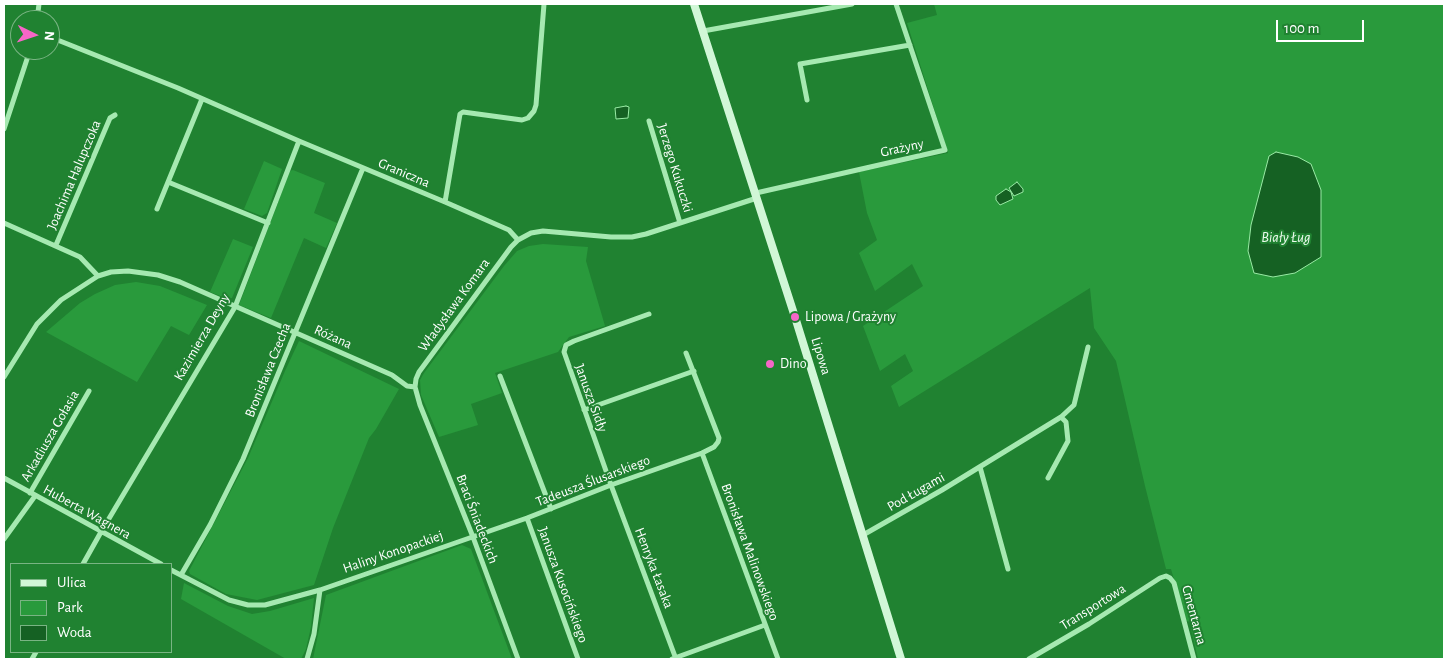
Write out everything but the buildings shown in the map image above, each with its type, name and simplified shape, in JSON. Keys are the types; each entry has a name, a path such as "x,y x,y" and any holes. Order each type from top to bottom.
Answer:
{"main road":[{"name":"Lipowa","path":"694,4 757,196 901,659"}],"street":[{"path":"445,202 460,114 463,112 522,120 528,118 534,111 544,4"},
{"path":"703,32 852,4"},
{"name":"Grażyny","path":"757,196 945,150 896,4"},
{"name":"Graniczna","path":"60,41 178,88 445,202 509,230 518,240"},
{"path":"807,100 800,64 910,45"},
{"path":"4,129 27,60"},
{"path":"157,209 202,99"},
{"name":"Joachima Halupczoka","path":"56,245 110,118 115,115"},
{"name":"Jerzego Kukuczki","path":"649,121 680,223"},
{"name":"Kazimierza Deyny","path":"84,563 235,307 299,141"},
{"name":"Bronisława Czecha","path":"181,576 210,525 243,459 363,168"},
{"path":"168,182 268,223"},
{"path":"518,240 531,233 542,231 632,237 680,223 757,196"},
{"path":"4,223 56,245 80,258 98,276"},
{"name":"Władysława Komara","path":"415,387 416,379 424,366 518,240"},
{"name":"Różana","path":"4,377 22,345 40,319 61,300 98,276 122,271 158,275 180,282 392,375 407,386 415,387"},
{"name":"Janusza Sidły","path":"611,485 564,357 564,352 566,345 574,341 649,314"},
{"name":"Pod Ługami","path":"863,535 935,494 1061,417 1074,405 1088,347"},
{"path":"584,410 694,371 686,353"},
{"name":"Tadeusza Ślusarskiego","path":"473,537 551,510 611,485 711,449 718,442 718,433 694,371"},
{"path":"500,376 551,510"},
{"name":"Braci Śniadeckich","path":"415,387 420,405 473,537 518,659"},
{"name":"Arkadiusza Gołasia","path":"30,493 89,391"},
{"path":"1048,478 1068,441 1066,422 1061,417"},
{"name":"Bronisława Malinowskiego","path":"702,453 778,659"},
{"path":"980,467 1008,569"},
{"name":"Huberta Wagnera","path":"4,478 159,563"},
{"name":"Henryka Łasaka","path":"611,485 674,659"},
{"path":"4,539 35,496"},
{"name":"Janusza Kusocińskiego","path":"527,518 578,659"},
{"name":"Haliny Konopackiej","path":"320,590 473,537"},
{"path":"172,571 221,596 248,605 265,605 320,590 315,626 307,659"},
{"name":"Transportowa","path":"1029,659 1089,624 1160,578 1166,576 1170,578"},
{"name":"Cmentarna","path":"1170,578 1174,583 1194,659"},
{"path":"674,659 765,625"}],"green space":[{"path":"934,4 1444,4 1444,659 1198,659 1191,629 1193,627 1192,622 1186,621 1171,569 1166,569 1116,361 1094,328 1090,288 899,407 891,386 913,371 905,354 880,371 863,326 923,286 912,264 875,291 859,253 877,240 867,213 859,172 948,153 907,23 937,15"},
{"path":"264,161 282,169 267,213 262,216 244,209"},
{"path":"293,170 325,183 314,213 337,223 326,248 304,238 271,318 239,305 290,171"},
{"path":"233,239 253,247 232,298 228,299 210,292"},
{"path":"543,244 588,247 586,261 605,326 569,337 558,352 495,373 502,393 471,404 478,425 439,437 421,395 420,380 517,251 529,246"},
{"path":"136,282 160,286 207,305 189,335 171,326 137,382 46,332 80,303 95,294 115,285"},
{"path":"299,341 399,389 369,438 333,528 314,585 257,600 226,594 190,574 189,571 248,458"},
{"path":"462,545 471,549 512,659 313,659 326,595"},
{"path":"184,583 228,606 252,614 270,611 314,598 311,627 306,649 301,659 286,659 181,599"}],"water":[{"path":"629,107 628,118 616,119 615,108"},
{"name":"Biały Ług","path":"1276,152 1298,157 1311,164 1321,190 1321,257 1295,273 1273,277 1254,273 1248,251 1251,225 1269,156"},
{"path":"1017,182 1023,189 1023,192 1014,196 1009,188"},
{"path":"1006,189 1011,192 1013,199 1000,205 996,200 996,196"}],"place":[{"name":"Lipowa / Grażyny","path":"795,317"},
{"name":"Dino","path":"770,364"}]}
